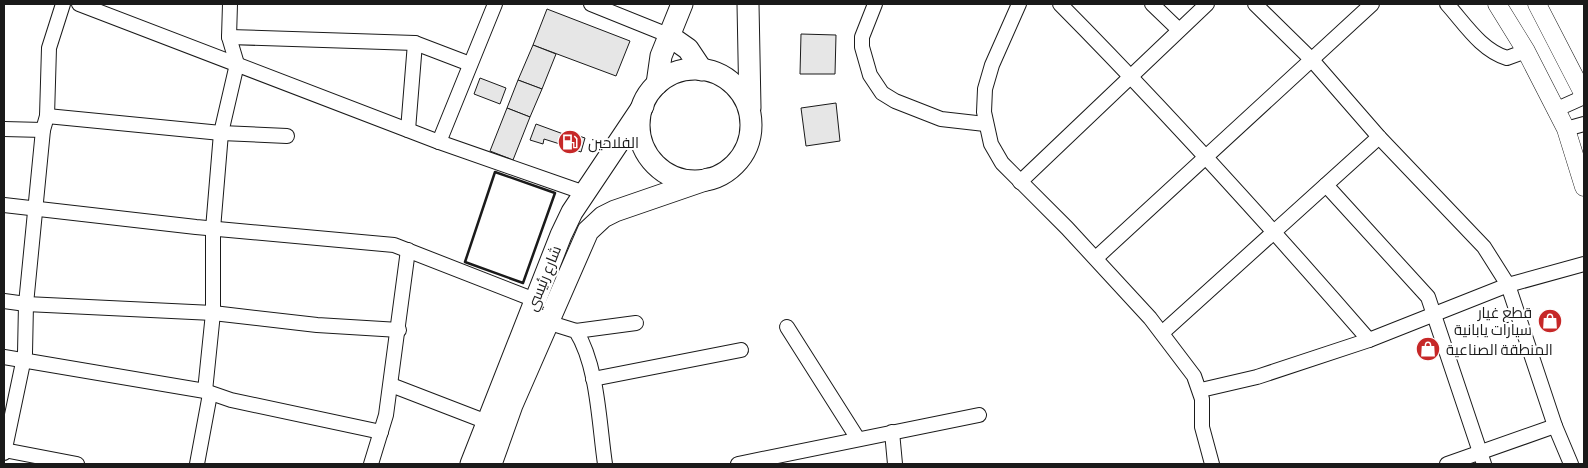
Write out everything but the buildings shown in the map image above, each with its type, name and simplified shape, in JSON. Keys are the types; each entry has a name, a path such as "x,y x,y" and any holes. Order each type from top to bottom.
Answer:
{"highway":[{"name":"شارع رئيسي","path":"657,84 661,56 682,4"},
{"name":"شارع رئيسي","path":"491,464 512,405 547,322 583,241 594,225 603,217 622,208 708,179 730,168 741,156 750,134 748,4"},
{"path":"668,35 688,49 702,70"},
{"name":"شارع رئيسي","path":"471,464 561,235 585,193 657,84 678,72 702,70 718,74 737,88 746,102 750,118"},
{"name":"شارع رئيسي","path":"642,106 639,122 640,138 646,152 656,165 676,178 692,181 708,179"}],"main road":[{"path":"1497,4 1526,51 1566,129 1584,187"},
{"path":"1537,4 1584,96"}],"street":[{"path":"63,4 48,48 47,116 43,130 35,210 23,360 4,451 77,464"},
{"path":"79,4 439,142 585,193"},
{"path":"197,464 208,392 213,313 213,229 221,133 237,64 228,37 230,4"},
{"path":"439,142 495,4"},
{"path":"591,4 668,35"},
{"path":"875,4 862,37 862,47 870,75 882,93 895,101 941,119 985,124"},
{"path":"1019,4 988,77 984,100 985,124 996,154 1020,182 1096,258 1162,333 1194,376 1201,390 1203,406 1202,427 1212,464"},
{"path":"1060,4 1132,76 1274,231 1368,340"},
{"path":"1152,4 1180,30"},
{"path":"1020,182 1207,4"},
{"path":"1255,4 1312,60 1379,138 1484,247 1508,285 1555,426 1571,464"},
{"path":"1096,258 1372,4"},
{"path":"1447,4 1476,37 1494,52 1507,58 1526,51"},
{"path":"228,37 415,43 470,64"},
{"path":"408,130 415,43"},
{"path":"1555,110 1584,96"},
{"path":"47,116 221,133 287,136"},
{"path":"1566,129 1584,124"},
{"path":"4,129 43,130"},
{"path":"1162,333 1379,138"},
{"path":"1326,184 1428,297 1482,458"},
{"path":"4,205 213,229 382,243 408,250 535,300"},
{"path":"371,464 386,415 399,330 408,250"},
{"path":"1201,390 1257,378 1368,340 1508,285 1584,264"},
{"path":"4,301 26,304 213,313 317,325 399,330"},
{"path":"547,322 576,331 636,323"},
{"path":"787,327 858,439"},
{"path":"576,331 586,350 593,379 605,464"},
{"path":"593,379 741,350"},
{"path":"4,357 208,392 381,432"},
{"path":"391,385 487,422"},
{"path":"738,464 979,415"},
{"path":"1447,464 1482,458 1555,426"},
{"path":"892,432 895,464"}],"wall":[{"path":"495,172 555,193 523,283 465,262 495,172"}],"place":[{"name":"الفلاحين","path":"570,142"},
{"name":"قطع غيار سيارات يابانية","path":"1550,321"},
{"name":"المنطقة الصناعية","path":"1428,349"}]}
